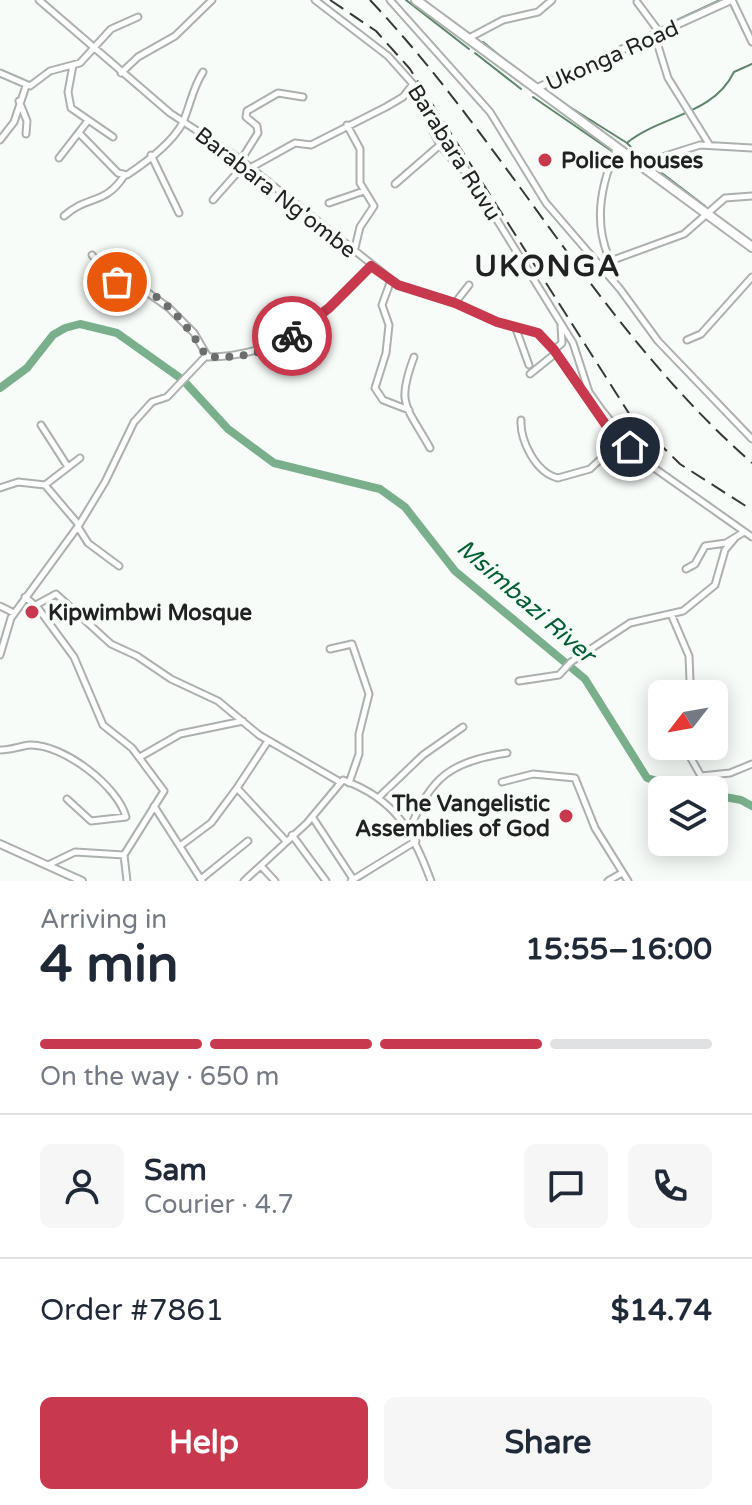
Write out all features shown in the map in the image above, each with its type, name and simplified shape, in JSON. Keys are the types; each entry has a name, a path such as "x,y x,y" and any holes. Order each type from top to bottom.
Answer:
{"main road":[{"path":"416,0 752,247"}],"street":[{"name":"Barabara Ng'ombe","path":"39,0 121,73 183,122 245,164 391,280 515,328 538,333 555,352 582,395 620,441 630,447"},
{"path":"121,73 138,57 175,36 212,0"},
{"name":"Barabara Ruvu","path":"315,0 388,56 413,84 560,320 579,356 589,392 630,447 654,470 752,537"},
{"path":"390,0 490,112 546,203 620,289 658,341 752,439"},
{"path":"468,39 503,20 538,12 552,0"},
{"path":"732,0 752,42"},
{"name":"Ukonga Road","path":"535,89 732,0"},
{"path":"637,2 658,35 668,78 709,144"},
{"path":"0,140 14,122 26,86 50,71 73,65 111,29 138,17"},
{"path":"73,65 69,104 87,122 113,137"},
{"path":"64,216 78,203 105,198 124,176 151,155 183,122 192,89 203,72"},
{"path":"0,73 26,86"},
{"path":"245,164 295,143 311,145 403,97 413,84"},
{"path":"213,200 245,164 258,133 257,126 246,117 247,111 278,93 303,97"},
{"path":"19,100 27,121 26,134"},
{"path":"435,117 433,131 440,145 458,167 473,176"},
{"path":"59,158 87,122"},
{"path":"347,125 360,149 359,178 374,206 360,227 354,253"},
{"path":"79,133 124,176"},
{"path":"639,164 709,144 752,148"},
{"path":"395,184 440,145"},
{"path":"617,148 604,177 600,205 601,241 613,260 684,234 725,198 752,196"},
{"path":"151,155 179,213"},
{"path":"329,203 364,191"},
{"path":"92,255 110,278 140,287 169,308 194,333 206,356"},
{"path":"0,655 14,613 78,526 105,482 134,422 152,402 167,397 206,356 247,354 286,342 329,308 371,266"},
{"path":"687,340 701,334 752,277"},
{"path":"391,280 383,302 389,325 386,353 375,388 383,400 409,410"},
{"path":"455,303 469,285"},
{"path":"530,374 562,343 560,320"},
{"path":"515,328 529,365"},
{"path":"414,357 404,383 409,410 430,448"},
{"path":"521,420 525,445 546,471 558,478 590,469 620,441"},
{"path":"41,425 68,467"},
{"path":"0,488 18,482 45,485 80,458"},
{"path":"45,485 88,543 119,566"},
{"path":"686,569 695,564 705,546 726,543 744,532"},
{"path":"519,681 559,675 571,662 630,623 683,611 715,585 725,550 735,538"},
{"path":"36,605 56,594 111,644 137,656 171,679 204,693 268,741 340,782 349,783 378,798 410,829 431,881"},
{"path":"25,597 36,605 74,657 103,725 140,757 165,793 124,855 127,881"},
{"path":"0,606 14,613"},
{"path":"671,614 689,656 690,680"},
{"path":"330,649 352,644 368,688 359,734 359,754 349,783"},
{"path":"140,757 180,734 243,721"},
{"path":"378,798 423,755 463,727"},
{"path":"180,846 211,823 268,741"},
{"path":"0,750 32,745 72,759 100,778 120,799 126,817 91,821 67,799"},
{"path":"410,829 432,787 451,769 470,759 507,753"},
{"path":"692,760 701,776 730,773 752,764"},
{"path":"502,782 533,774 575,778 595,828 628,881"},
{"path":"244,881 313,818 340,782"},
{"path":"237,788 286,841"},
{"path":"154,806 201,880 248,841"},
{"path":"313,818 352,880 416,841"},
{"path":"292,835 326,881"},
{"path":"1,847 82,881"},
{"path":"47,866 75,852 124,855"},
{"path":"261,866 275,881"},
{"path":"608,881 622,873"}],"waterway":[{"path":"406,0 469,49"},
{"path":"664,26 720,0"},
{"path":"689,23 702,16"},
{"path":"658,37 681,26"},
{"path":"483,42 516,69"},
{"path":"475,53 521,89"},
{"path":"628,142 700,106 725,86 734,72 752,64"},
{"path":"533,97 664,187"},
{"path":"554,97 627,143 644,160"},
{"path":"650,164 705,206"},
{"name":"Msimbazi River","path":"0,388 27,368 53,335 65,328 80,324 117,333 183,380 228,429 274,463 380,489 405,507 455,571 585,679 648,778"},
{"name":"Msimbazi River","path":"728,798 752,806"}],"railway":[{"path":"330,0 376,31 410,69 630,415 680,464 752,510"},
{"path":"370,0 420,56 647,355 697,411 752,463"}],"way so far":[{"path":"117,282 140,287 169,308 194,333 206,356 247,354 271,348 292,336"}],"place":[{"name":"Police houses","path":"545,160"},
{"name":"Kipwimbwi Mosque","path":"32,612"},
{"name":"The Vangelistic Assemblies of God","path":"566,816"}],"district":[{"name":"UKONGA","path":"548,266"}],"route":[{"path":"292,336 329,308 371,266 398,285 455,303 497,322 538,333 554,350 582,395 613,435 630,447"}]}
